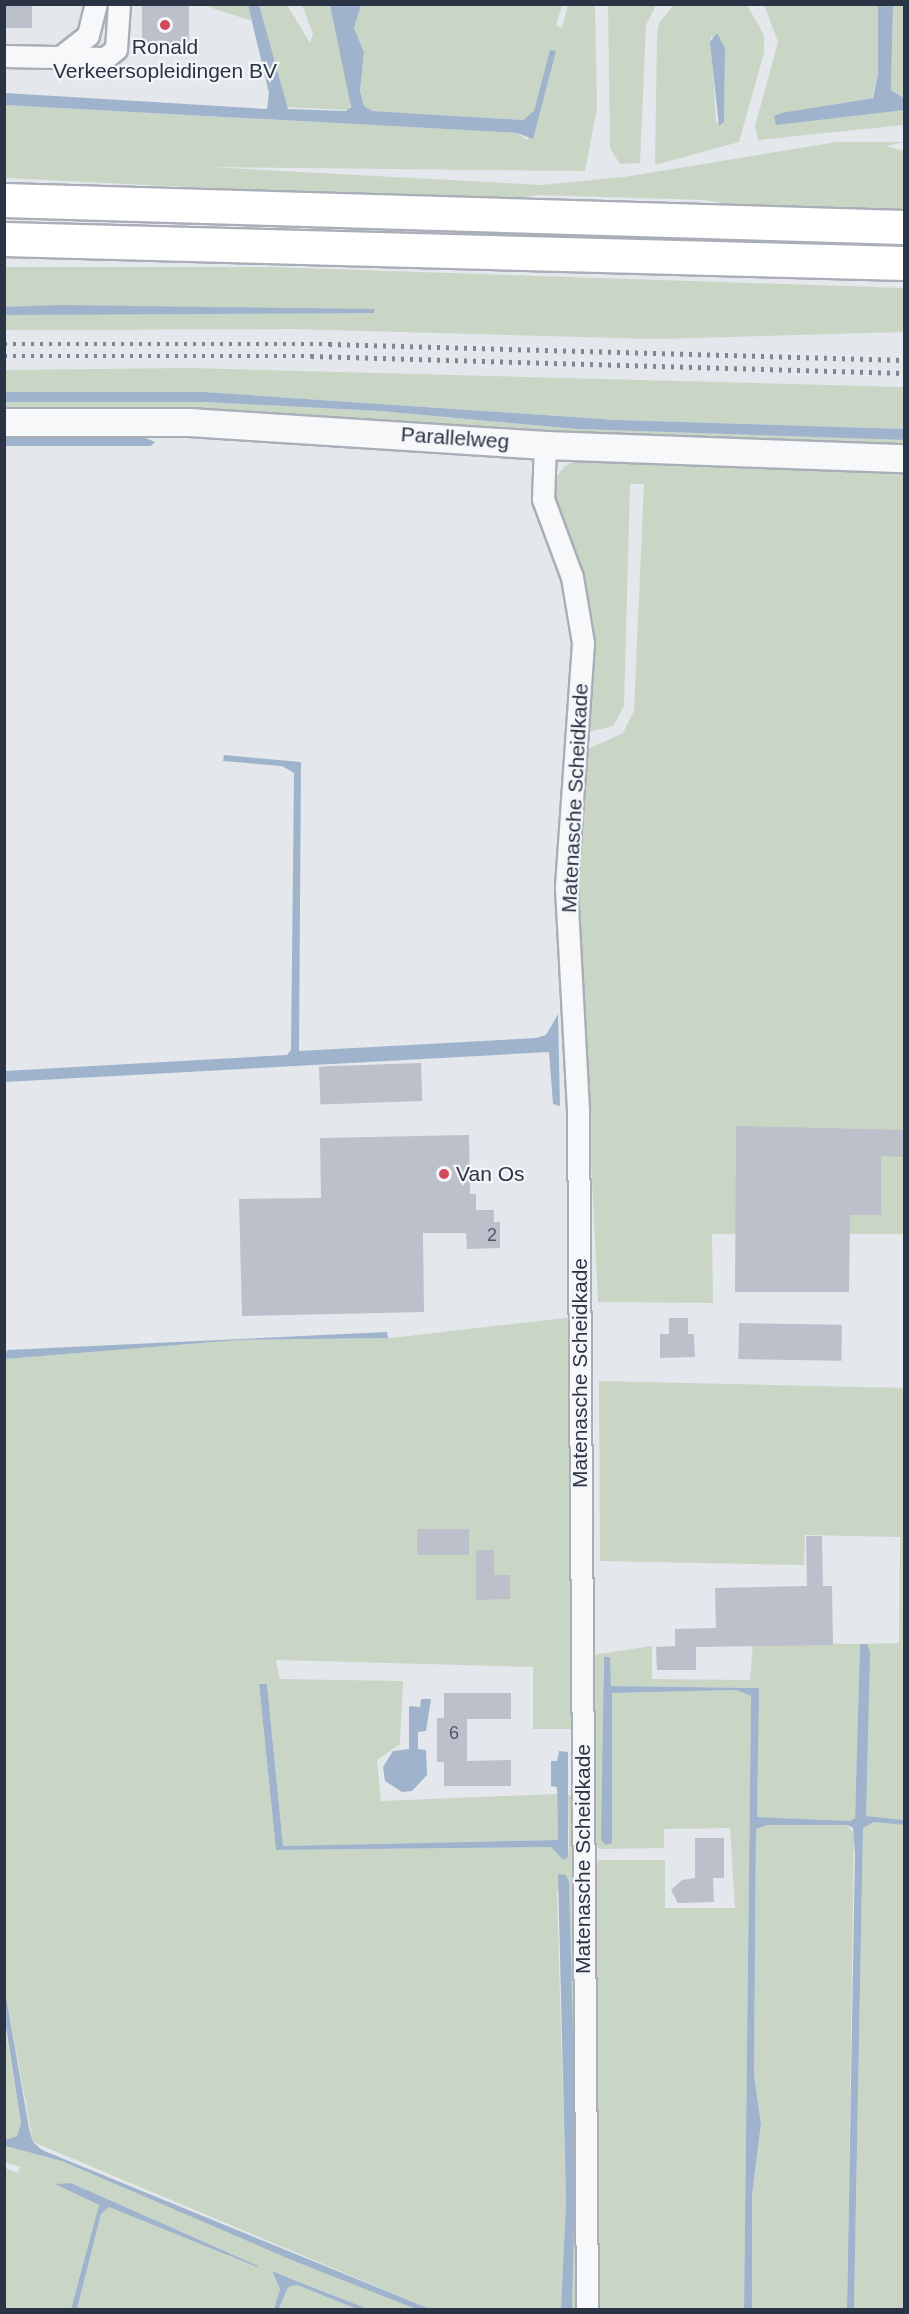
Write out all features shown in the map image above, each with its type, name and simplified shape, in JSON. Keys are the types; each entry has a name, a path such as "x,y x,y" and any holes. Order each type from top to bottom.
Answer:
{"highway":[{"path":"4,200 904,227"},
{"path":"4,239 904,263"}],"street":[{"path":"59,57 88,35 96,4"},
{"path":"4,56 111,55 118,41 119,4"},
{"name":"Parallelweg","path":"4,422 189,422 545,445 904,458"},
{"name":"Matenasche Scheidkade","path":"545,445 543,500 572,577 583,643 566,888 578,1110 587,2310"}],"green space":[{"path":"203,5 248,5 252,21"},
{"path":"259,5 287,5 310,43 313,34 302,5 330,5 351,100 349,110 284,107"},
{"path":"361,5 562,5 556,26 562,28 568,5 595,5 597,108 585,171 210,167 541,185 624,177 837,142 904,142 886,146 904,151 904,212 757,209 705,200 539,195 492,202 5,178 4,105 517,133 527,140 556,51 550,51 534,111 523,120 372,111 364,106 360,91 364,52 354,28"},
{"path":"608,5 656,5 646,25 640,163 620,164 610,148"},
{"path":"674,5 747,5 764,35 764,53 739,142 655,165 659,23","holes":["711,36 725,48 724,122 716,123"]},
{"path":"764,5 878,5 878,74 872,98 794,111 776,125 889,109 904,110 904,125 758,140 755,126 778,42"},
{"path":"893,5 904,5 904,98 891,90"},
{"path":"4,267 267,267 904,288 904,332 656,339 293,329 5,330"},
{"path":"188,368 904,387 904,429 617,420 204,392 5,392 4,370"},
{"path":"4,402 203,402 380,411 576,429 904,440 904,448 5,413"},
{"path":"582,457 904,466 904,1234 712,1234 713,1303 598,1302 576,861 586,750 623,733 634,711 644,484 630,484 624,706 613,726 589,732 590,615 554,509 553,481 565,466"},
{"path":"574,1317 577,1729 533,1729 533,1667 276,1660 280,1679 403,1681 400,1744 377,1760 381,1801 557,1794 558,1840 283,1846 267,1684 259,1684 276,1850 551,1847 563,1860 569,1849 568,1795 577,1795 580,2309 572,2309 576,2146 566,1875 557,1892 566,2202 561,2309 430,2309 33,2142 4,1985 4,1359 238,1340 391,1338"},
{"path":"599,1381 904,1388 904,1820 866,1816 865,1790 867,1644 899,1643 900,1537 805,1535 804,1565 600,1561"},
{"path":"753,1643 860,1644 855,1818 850,1821 757,1817 758,1688 611,1686 609,1657 604,1657 603,1671 612,1843 612,1693 736,1690 751,1696 744,2309 595,2309 591,1868 599,1860 665,1860 665,1908 735,1908 730,1828 664,1829 664,1848 600,1849 591,1841 592,1655 652,1646 652,1679 750,1680"},
{"path":"874,1822 904,1825 904,2309 854,2310 863,1828"},
{"path":"760,1825 847,1825 854,1833 847,2309 752,2310 752,2195 761,2124 754,2075 756,1829"},
{"path":"4,2021 21,2123 17,2136 9,2141 4,2140"},
{"path":"4,2146 62,2161 416,2309 368,2309 272,2271 280,2289 274,2309 77,2309 101,2214 109,2207 258,2266 71,2183 56,2184 99,2205 71,2309 5,2309 5,2168 18,2173 20,2167 5,2162"},
{"path":"297,2285 357,2309 279,2310 288,2287"}],"water":[{"path":"248,5 259,5 288,109 346,111 351,107 330,5 361,5 354,28 364,52 360,91 364,106 372,111 523,120 534,111 550,50 556,51 533,139 517,133 5,105 5,93 267,109 269,93"},
{"path":"878,5 893,5 891,90 904,98 904,110 776,125 774,116 781,113 873,98 878,74"},
{"path":"717,33 725,48 724,122 719,126 710,42"},
{"path":"60,305 374,309 374,313 5,315 5,307"},
{"path":"5,392 204,392 617,420 904,429 904,440 576,429 380,411 203,402 5,402"},
{"path":"143,437 155,442 151,446 5,446 5,438"},
{"path":"224,755 301,762 299,1051 536,1038 546,1035 558,1014 560,1106 553,1104 549,1052 5,1082 5,1071 287,1055 291,1050 294,773 282,766 223,761"},
{"path":"387,1332 388,1338 238,1340 5,1359 7,1350"},
{"path":"860,1644 867,1644 870,1652 866,1816 904,1820 904,1825 874,1822 863,1828 854,2309 847,2309 855,1853 853,1828 847,1825 767,1825 756,1829 754,2075 761,2124 752,2195 752,2309 744,2309 751,1696 736,1690 612,1693 612,1843 606,1845 601,1840 604,1657 610,1657 611,1686 759,1688 757,1817 850,1821 855,1818"},
{"path":"259,1684 267,1684 283,1846 558,1840 557,1787 551,1786 551,1761 557,1761 559,1751 568,1752 568,1857 563,1860 551,1847 276,1850"},
{"path":"421,1699 431,1699 426,1731 418,1732 418,1749 426,1750 427,1775 412,1791 402,1792 385,1781 383,1767 393,1751 409,1749 409,1706 420,1707"},
{"path":"558,1874 566,1875 569,1882 576,2146 572,2310 561,2309 566,2202"},
{"path":"4,1985 29,2128 33,2142 42,2150 430,2309 416,2309 294,2261 62,2161 5,2146 5,2140 17,2136 21,2123 5,2021"},
{"path":"71,2183 258,2266 109,2207 101,2214 77,2309 71,2309 99,2205 55,2184"},
{"path":"272,2271 368,2309 357,2309 297,2285 288,2287 279,2309 274,2309 280,2289"}],"building":[{"path":"4,4 32,4 32,28 4,28"},
{"name":"Ronald Verkeersopleidingen BV","path":"142,4 189,4 189,45 142,45"},
{"path":"421,1063 422,1101 320,1105 319,1067"},
{"path":"736,1126 904,1130 904,1157 881,1156 881,1215 850,1215 849,1292 735,1292"},
{"path":"469,1135 470,1194 476,1194 476,1210 494,1210 494,1222 500,1222 500,1248 467,1249 466,1233 423,1233 424,1312 242,1316 239,1199 321,1198 320,1138"},
{"path":"669,1318 688,1318 688,1334 694,1334 695,1357 660,1358 660,1334 669,1334"},
{"path":"739,1323 842,1325 841,1361 738,1359"},
{"path":"417,1529 469,1529 469,1555 417,1555"},
{"path":"806,1536 822,1536 823,1586 832,1586 833,1645 696,1647 696,1670 657,1670 656,1647 675,1646 675,1629 716,1628 715,1588 807,1586"},
{"path":"476,1550 494,1550 494,1575 510,1575 510,1599 476,1600"},
{"path":"444,1693 511,1693 511,1719 467,1719 467,1761 511,1760 511,1786 444,1786 444,1762 437,1762 437,1718 444,1718"},
{"path":"695,1838 724,1838 724,1878 713,1878 714,1902 678,1903 671,1890 682,1880 695,1878"}],"railway":[{"path":"4,344 329,344 904,360"},
{"path":"4,356 311,356 904,373"}],"place":[{"name":"Ronald Verkeersopleidingen BV","path":"165,25"},
{"name":"Van Os","path":"444,1174"}]}
